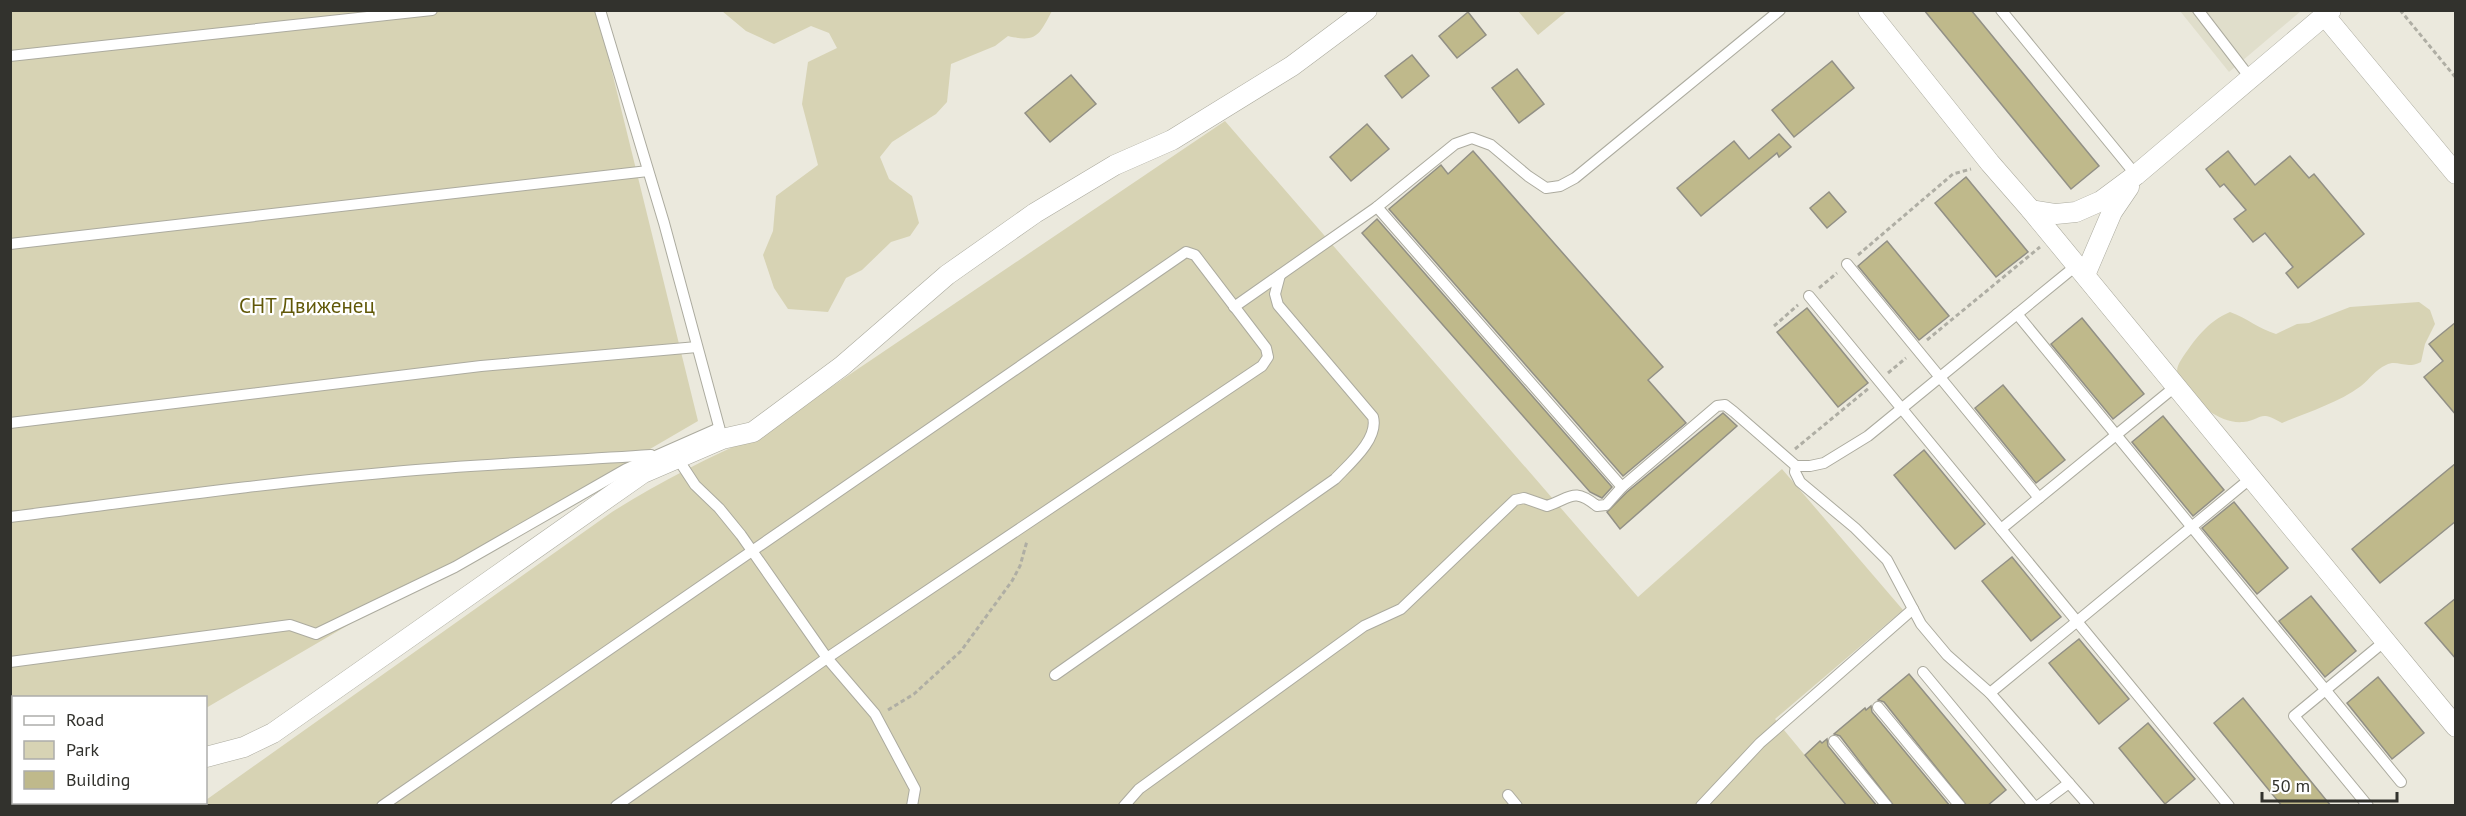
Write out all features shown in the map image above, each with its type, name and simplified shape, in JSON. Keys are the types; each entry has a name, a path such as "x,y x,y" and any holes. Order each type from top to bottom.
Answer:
{"street":[{"path":"207,757 244,747 273,733 669,457 720,433 753,432 842,366 947,275 1035,213 1115,165 1172,140 1292,66 1367,10"},
{"path":"1868,10 1990,163 2081,270 2456,727"},
{"path":"2031,210 2056,214 2076,212 2100,201 2136,175 2328,13 2456,174"},
{"path":"2081,270 2112,212 2136,175"}],"lane":[{"path":"10,56 432,10"},
{"path":"600,10 648,171 720,433"},
{"path":"1234,307 1377,207 1455,144 1472,138 1491,145 1546,188 1560,186 1575,178 1780,10"},
{"path":"2001,10 2136,175"},
{"path":"2198,10 2251,79"},
{"path":"10,244 648,171"},
{"path":"1377,207 1622,487"},
{"path":"382,806 1186,252 1195,255 1266,348 1268,357 1262,366 828,658 616,806"},
{"path":"1847,264 2039,498"},
{"path":"1124,806 1138,789 1364,626 1401,609 1515,500 1524,498 1547,506 1574,494 1584,496 1597,506 1606,505 1622,487 1717,406 1725,405 1796,466 1824,463 1869,436 2017,314 2081,270"},
{"path":"1055,675 1335,479 1371,437 1375,425 1373,417 1278,305 1275,294 1280,274"},
{"path":"1809,296 2229,806"},
{"path":"2017,314 2401,782"},
{"path":"10,423 481,366 697,347"},
{"path":"2001,529 2176,386"},
{"path":"10,662 290,625 316,634 455,567 626,469 669,457"},
{"path":"10,517 391,472 508,462 669,457 719,508 752,550 828,658 875,714 915,789 912,806"},
{"path":"1796,466 1794,472 1800,482 1856,528 1887,560 1920,624 1947,655 1990,693 2089,806"},
{"path":"1990,693 2251,478"},
{"path":"1701,806 1760,743 1913,609"},
{"path":"2368,806 2294,716 2385,641"},
{"path":"1923,672 2036,806 2069,783"},
{"path":"1878,707 1960,806"},
{"path":"1833,741 1887,806"},
{"path":"1508,795 1517,806"}],"path":[{"path":"2400,10 2456,78"},
{"path":"1774,326 1953,174 1990,163"},
{"path":"868,706 883,711 892,709 914,694 961,651 1012,581 1020,566 1028,539"}],"shaded area":[{"path":"2180,11 2301,11 2229,72"}],"green space":[{"name":"СНТ Движенец","path":"10,11 597,11 698,421 207,707 207,696 12,696 12,804 41,804 11,805"},
{"path":"722,11 1052,11 1036,35 1025,38 1008,36 995,46 951,64 947,102 936,114 892,142 880,157 889,179 912,196 919,223 910,236 891,242 862,270 846,278 828,312 788,309 774,288 763,255 773,231 776,196 818,165 802,104 808,62 837,48 829,33 811,26 774,44 746,31"},
{"path":"1518,11 1567,11 1538,35"},
{"path":"1225,121 1638,597 1782,469 1903,610 1775,719 1846,805 197,806 207,804 207,799 612,512 684,470 760,435"},
{"path":"2419,302 2430,310 2435,324 2425,344 2421,362 2410,365 2390,363 2343,397 2282,423 2264,416 2243,422 2226,420 2210,412 2196,400 2178,378 2179,364 2197,338 2208,326 2230,312 2276,334 2297,324 2309,323 2350,307"}],"building":[{"path":"1924,10 1971,10 2099,166 2071,189"},
{"path":"1468,12 1486,35 1457,58 1439,36"},
{"path":"1412,55 1429,76 1402,98 1385,76"},
{"path":"1832,61 1854,88 1794,137 1772,110"},
{"path":"1517,69 1544,104 1519,123 1492,88"},
{"path":"1071,75 1096,104 1050,142 1025,113"},
{"path":"1367,124 1389,149 1351,181 1330,157"},
{"path":"1779,134 1791,147 1779,157 1777,153 1701,216 1677,188 1734,141 1749,159"},
{"path":"1473,151 1663,367 1648,380 1686,423 1623,476 1389,209 1441,165 1448,174"},
{"path":"2228,151 2255,185 2290,156 2309,178 2314,174 2364,234 2298,288 2286,273 2293,267 2265,233 2253,242 2234,219 2246,210 2224,184 2220,187 2206,169"},
{"path":"1966,177 2028,252 1996,277 1935,203"},
{"path":"1829,192 1846,212 1827,228 1810,208"},
{"path":"1377,219 1612,487 1602,498 1590,492 1362,233"},
{"path":"1887,241 1949,316 1919,340 1858,266"},
{"path":"1807,308 1868,383 1838,407 1777,332"},
{"path":"2082,318 2144,394 2113,419 2051,344"},
{"path":"2456,322 2456,415 2424,377 2443,361 2429,344"},
{"path":"2003,385 2065,460 2036,483 1975,408"},
{"path":"1723,413 1737,426 1620,529 1607,512 1627,492"},
{"path":"2163,416 2224,490 2193,516 2132,442"},
{"path":"1924,450 1985,524 1955,549 1894,475"},
{"path":"2456,463 2456,521 2380,583 2352,549"},
{"path":"2234,502 2288,568 2257,594 2202,528"},
{"path":"2012,557 2061,617 2031,641 1982,581"},
{"path":"2311,596 2356,651 2325,677 2279,621"},
{"path":"2456,598 2456,659 2425,623"},
{"path":"2079,639 2129,699 2099,724 2049,663"},
{"path":"1909,674 2006,790 1987,806 1967,806 1884,702 1878,700"},
{"path":"2378,677 2424,733 2392,759 2347,703"},
{"path":"2243,698 2331,806 2282,806 2214,723"},
{"path":"1871,706 1872,712 1950,806 1894,806 1840,736 1834,734 1865,708 1866,710"},
{"path":"2148,723 2195,779 2165,804 2119,748"},
{"path":"1827,739 1828,746 1877,806 1847,806 1805,755 1820,741 1822,743"}]}
